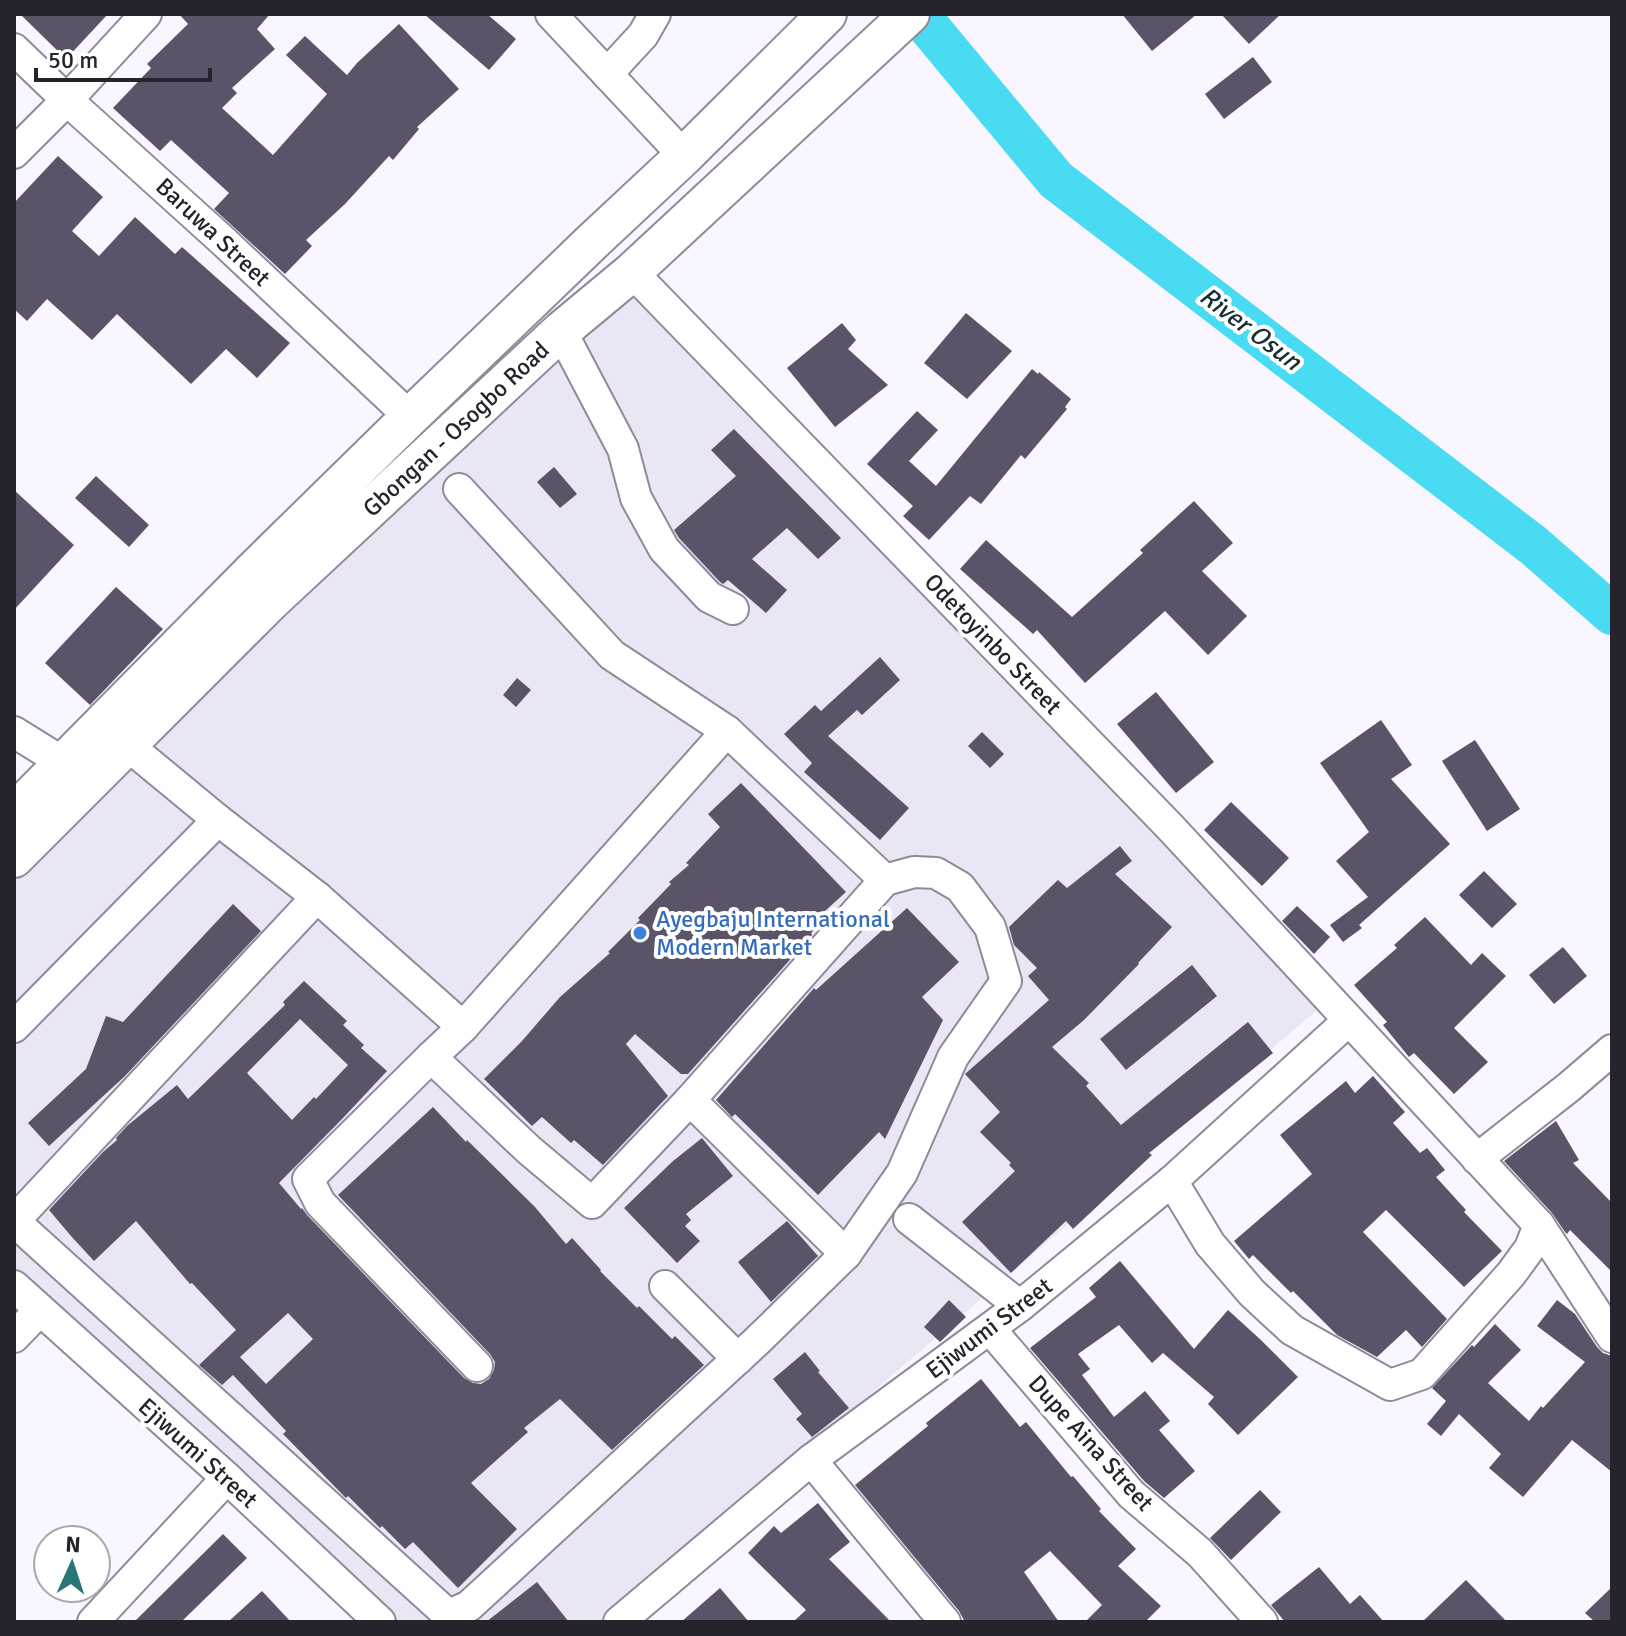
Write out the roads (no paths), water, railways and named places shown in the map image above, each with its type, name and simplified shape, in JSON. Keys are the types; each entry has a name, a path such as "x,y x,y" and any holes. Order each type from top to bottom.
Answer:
{"main road":[{"name":"Gbongan - Osogbo Road","path":"14,858 270,602 561,331 632,272 910,14"},
{"name":"Gbongan - Osogbo Road","path":"14,813 410,417 684,156 818,22"}],"street":[{"path":"14,153 146,14"},
{"path":"551,14 684,156"},
{"path":"607,74 643,35 655,14"},
{"name":"Baruwa Street","path":"14,49 410,417"},
{"name":"Odetoyinbo Street","path":"632,272 1171,828 1539,1225 1612,1337"},
{"path":"561,331 623,449 636,498 664,549 709,597 733,609"},
{"path":"459,489 612,655 727,731 885,880"},
{"path":"477,1366 320,1203 308,1179 463,1027 727,731"},
{"path":"14,732 64,763"},
{"path":"126,744 317,897 463,1027"},
{"path":"14,1027 218,820"},
{"path":"317,897 14,1221 445,1612 454,1613 469,1606 738,1359 846,1254 902,1173 953,1057 1006,981 990,927 960,887 936,873 914,872 885,880 690,1100 592,1203 529,1150 431,1057"},
{"name":"Ejiwumi Street","path":"619,1622 811,1460 1020,1306 1172,1181 1348,1021"},
{"path":"1477,1159 1612,1050"},
{"path":"690,1100 846,1254"},
{"path":"1172,1181 1210,1244 1252,1293 1292,1330 1390,1385 1422,1374 1511,1274 1530,1248 1539,1225"},
{"path":"909,1219 1020,1306"},
{"name":"Ejiwumi Street","path":"14,1286 227,1478 380,1622"},
{"path":"665,1286 738,1359"},
{"path":"14,1337 40,1310"},
{"name":"Dupe Aina Street","path":"990,1329 1131,1494 1200,1553 1262,1622"},
{"path":"811,1460 945,1622"},
{"path":"93,1622 227,1478"}],"waterway":[{"name":"River Osun","path":"918,14 1056,180 1533,545 1612,614"}],"place":[{"name":"Ayegbaju International Modern Market","path":"640,933"}]}
